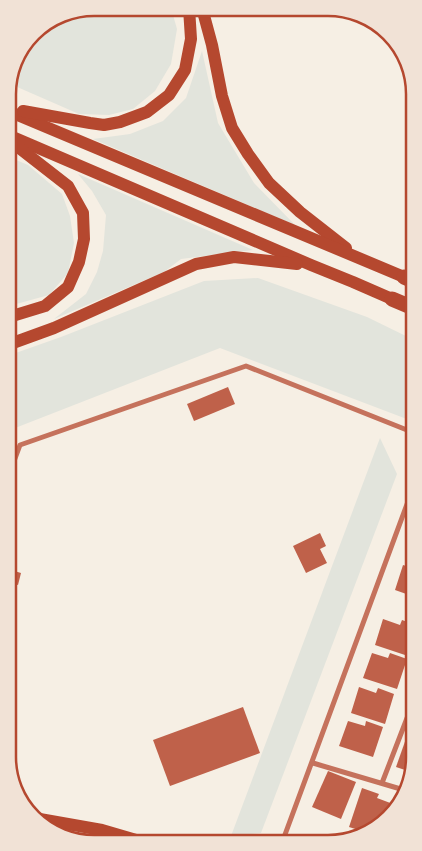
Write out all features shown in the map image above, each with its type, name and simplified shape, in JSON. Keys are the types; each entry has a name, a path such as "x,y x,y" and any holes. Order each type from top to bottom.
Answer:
{"highway":[{"path":"392,299 406,305"}],"main road":[{"path":"16,111 104,125 120,122 146,112 169,95 185,70 191,39 190,16"},
{"path":"204,16 222,96 232,128 248,154 275,189 300,212 364,261"},
{"path":"16,113 406,277"},
{"path":"16,138 392,299"},
{"path":"16,146 68,186 83,213 84,239 79,262 68,287 45,306 16,315"},
{"path":"16,342 54,328 196,264 234,257 311,265"},
{"path":"50,821 119,835"}],"street":[{"path":"16,456 20,445 246,366 406,430"},
{"path":"285,835 406,507"},
{"path":"382,783 406,721"},
{"path":"312,763 399,788"}],"shaded area":[{"path":"94,16 173,16 177,29 171,64 155,91 133,109 109,115 79,114 16,87 24,60 32,47 55,27 69,20"},
{"path":"202,51 218,123 254,183 295,225 93,139 130,134 163,121 186,98"},
{"path":"16,160 28,165 62,194 70,216 74,243 68,273 49,295 16,304"},
{"path":"78,174 253,250 181,259 164,272 54,319 86,294 97,272 103,251 106,215 92,191"},
{"path":"258,278 367,317 406,336 406,419 220,348 16,428 16,353 204,281"},
{"path":"380,438 397,474 261,833 231,835"}],"building":[{"path":"228,387 235,404 194,421 187,404"},
{"path":"320,533 326,546 320,549 327,563 306,573 293,546"},
{"path":"403,565 406,566 406,594 395,590"},
{"path":"16,572 21,573 18,585 16,584"},
{"path":"383,619 400,625 402,620 406,621 406,655 375,645"},
{"path":"372,653 388,658 390,653 406,659 397,689 363,678"},
{"path":"359,687 376,693 378,688 394,694 385,724 351,713"},
{"path":"243,707 260,753 170,786 153,740"},
{"path":"348,721 365,726 366,721 383,727 373,757 339,746"},
{"path":"406,739 404,770 396,767"},
{"path":"328,771 356,782 341,819 312,807"},
{"path":"362,788 379,794 377,798 391,803 383,812 367,824 356,829 349,827"}]}
